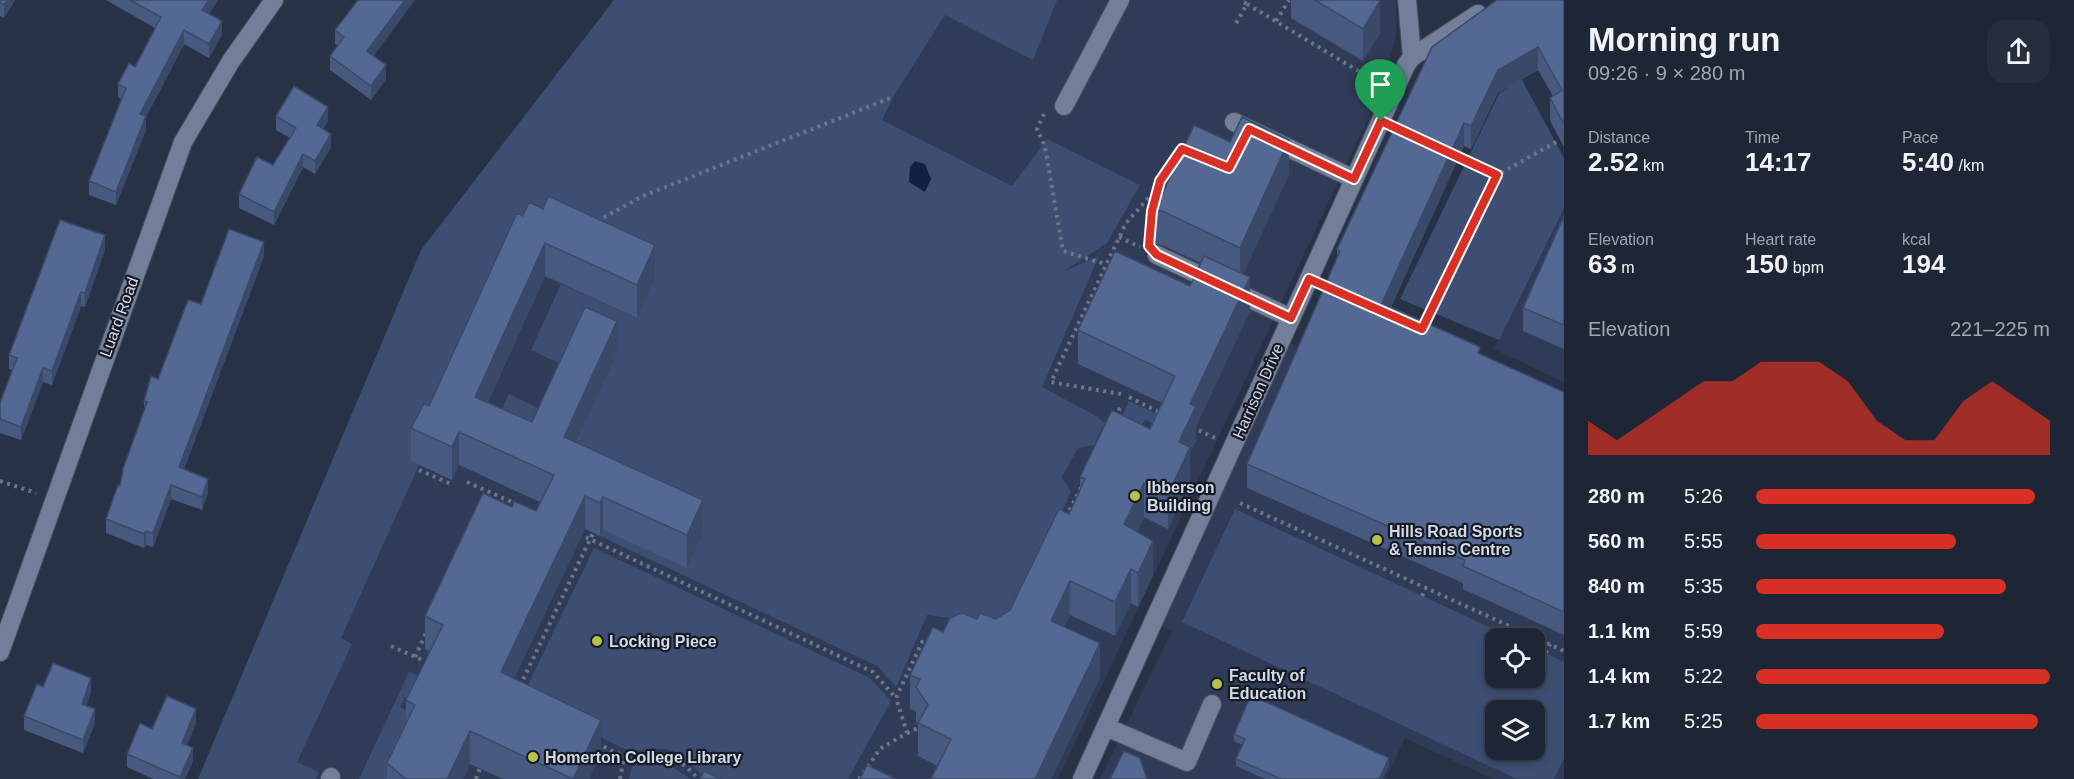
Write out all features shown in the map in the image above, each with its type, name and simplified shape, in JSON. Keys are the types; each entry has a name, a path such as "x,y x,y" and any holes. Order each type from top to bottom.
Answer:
{"street":[{"name":"Luard Road","path":"0,652 183,142 231,61 274,0"},
{"path":"1064,106 1120,0"},
{"path":"1407,0 1412,57 1478,14"},
{"name":"Harrison Drive","path":"1082,779 1354,179 1412,57"},
{"path":"1234,122 1354,179"},
{"path":"1157,255 1291,318"},
{"path":"1106,727 1187,762 1212,704"}],"path":[{"path":"1240,0 1395,92"},
{"path":"1276,21 1289,0"},
{"path":"1236,23 1247,4"},
{"path":"590,225 643,196 893,97"},
{"path":"1422,329 1497,175 1560,140"},
{"path":"1045,147 1064,251 1105,264"},
{"path":"1121,394 1051,382 1126,223 1182,149 1192,153"},
{"path":"1444,151 1497,175"},
{"path":"1157,255 1149,246 1152,211 1160,181"},
{"path":"1129,397 1166,415"},
{"path":"1112,425 1122,404"},
{"path":"1186,425 1217,440"},
{"path":"419,470 451,484"},
{"path":"1065,519 1086,477"},
{"path":"0,481 54,499"},
{"path":"467,482 520,506"},
{"path":"488,504 493,494"},
{"path":"1240,503 1564,651"},
{"path":"570,530 873,672 896,698 907,733"},
{"path":"517,692 593,533"},
{"path":"1305,542 1308,534"},
{"path":"1422,596 1426,588"},
{"path":"415,657 430,626"},
{"path":"896,698 922,642 933,640"},
{"path":"1546,653 1550,644"},
{"path":"391,646 433,665"},
{"path":"858,779 880,749 920,727"},
{"path":"593,742 624,756 640,760 675,759 689,768 698,779"},
{"path":"620,779 624,756"},
{"path":"478,778 480,768"}],"shaded area":[{"path":"614,0 1396,0 1396,34 1383,86 1058,779 198,779 421,250"},
{"path":"614,0 1057,0 1033,60 945,15 893,97 882,120 1012,186 1047,139 1140,185 1107,243 1062,272 1099,256 1042,387 1096,416 1107,425 1102,427 1094,445 1078,448 1062,477 1071,492 1012,617 997,624 927,615 896,687 877,666 600,536 603,530 574,448 571,369 531,350 561,284 637,318 548,230 412,461 419,465 341,638 352,644 297,762 319,772 316,779 198,779 421,250"},
{"path":"1521,78 1564,158 1564,208 1499,340 1400,299 1499,94"},
{"path":"915,161 925,164 931,179 925,192 909,182 910,167"},
{"path":"1564,204 1564,382 1494,349"},
{"name":"Hills Road Sports & Tennis Centre","path":"1281,340 1564,458 1564,779 1493,779 1405,738 1386,779 1100,779 1172,631 1154,622"},
{"path":"509,394 551,414 535,447 492,429"},
{"path":"1129,401 1161,416 1157,425 1145,420 1132,445 1113,436"},
{"path":"1235,509 1491,628 1485,628 1485,688 1545,688 1545,653 1564,662 1564,758 1554,779 1517,779 1182,622"},
{"path":"594,548 870,678 891,701 848,779 712,779 701,774 679,753 665,749 629,751 521,699"},
{"path":"409,672 431,681 420,704 405,697 400,707 415,715 395,779 359,779"},
{"path":"632,766 671,766 690,779 629,779"}],"building":[{"path":"130,0 209,0 202,10 222,21 209,44 184,30 140,114 146,116 116,192 89,181 126,88 118,84 129,63 135,67 161,17"},
{"path":"358,0 405,0 367,51 386,65 371,86 330,56 344,37 335,30"},
{"path":"1315,0 1378,0 1380,1 1363,29"},
{"path":"1497,0 1564,0 1564,124 1550,98 1562,90 1538,47 1498,70 1471,126 1464,123 1382,303 1480,347 1478,353 1564,392 1564,612 1463,566 1465,560 1247,464 1340,251 1337,249 1432,47"},
{"path":"294,86 328,107 317,125 331,134 315,161 303,154 274,212 239,194 257,157 273,165 296,128 276,116"},
{"path":"1242,117 1289,140 1240,248 1162,211 1155,210 1194,125 1230,142"},
{"path":"548,196 655,245 637,285 545,243 475,397 532,422 585,307 617,321 564,437 703,500 687,535 603,497 600,503 585,496 501,672 601,720 573,779 470,731 447,779 406,779 387,763 415,705 406,700 443,625 425,616 483,493 512,507 514,501 536,511 554,475 459,432 452,447 411,428 424,404 429,406 517,213 523,216 529,202 543,209"},
{"path":"1564,216 1564,325 1523,308"},
{"path":"60,220 105,235 85,293 81,292 52,371 43,368 21,427 0,419 0,403 17,358 9,355"},
{"path":"229,229 264,242 179,467 208,479 202,497 171,485 153,533 146,531 144,534 106,519 118,485 120,486 123,469 147,402 144,401 151,376 158,379 188,300 201,304"},
{"path":"1115,251 1190,286 1204,256 1250,277 1190,404 1196,406 1179,442 1190,447 1168,495 1144,483 1124,524 1153,541 1138,573 1131,569 1115,602 1070,581 1051,621 1100,643 1035,779 931,779 951,739 918,723 928,705 916,687 920,679 910,675 933,627 943,632 950,618 962,613 977,619 980,613 996,619 1010,610 1059,509 1069,514 1085,479 1080,477 1112,410 1150,429 1175,376 1078,330"},
{"path":"53,663 91,678 82,704 95,709 83,740 24,716 37,684 43,687"},
{"path":"1251,695 1389,758 1379,779 1281,779 1236,759 1245,739 1234,734"},
{"path":"167,696 196,709 182,743 193,748 180,777 127,754 140,723 152,729"},
{"path":"1124,751 1140,758 1147,779 1110,779"},
{"path":"867,765 896,779 860,779"},
{"path":"704,771 721,779 700,779"}],"place":[{"name":"Ibberson Building","path":"1135,496"},
{"name":"Hills Road Sports & Tennis Centre","path":"1377,540"},
{"name":"Locking Piece","path":"597,641"},
{"name":"Faculty of Education","path":"1217,684"},
{"name":"Homerton College Library","path":"533,757"}],"route":[{"path":"1381,121 1497,175 1422,329 1309,279 1291,318 1157,255 1149,246 1152,211 1160,181 1182,149 1229,168 1249,129 1354,179 1381,121"}]}
